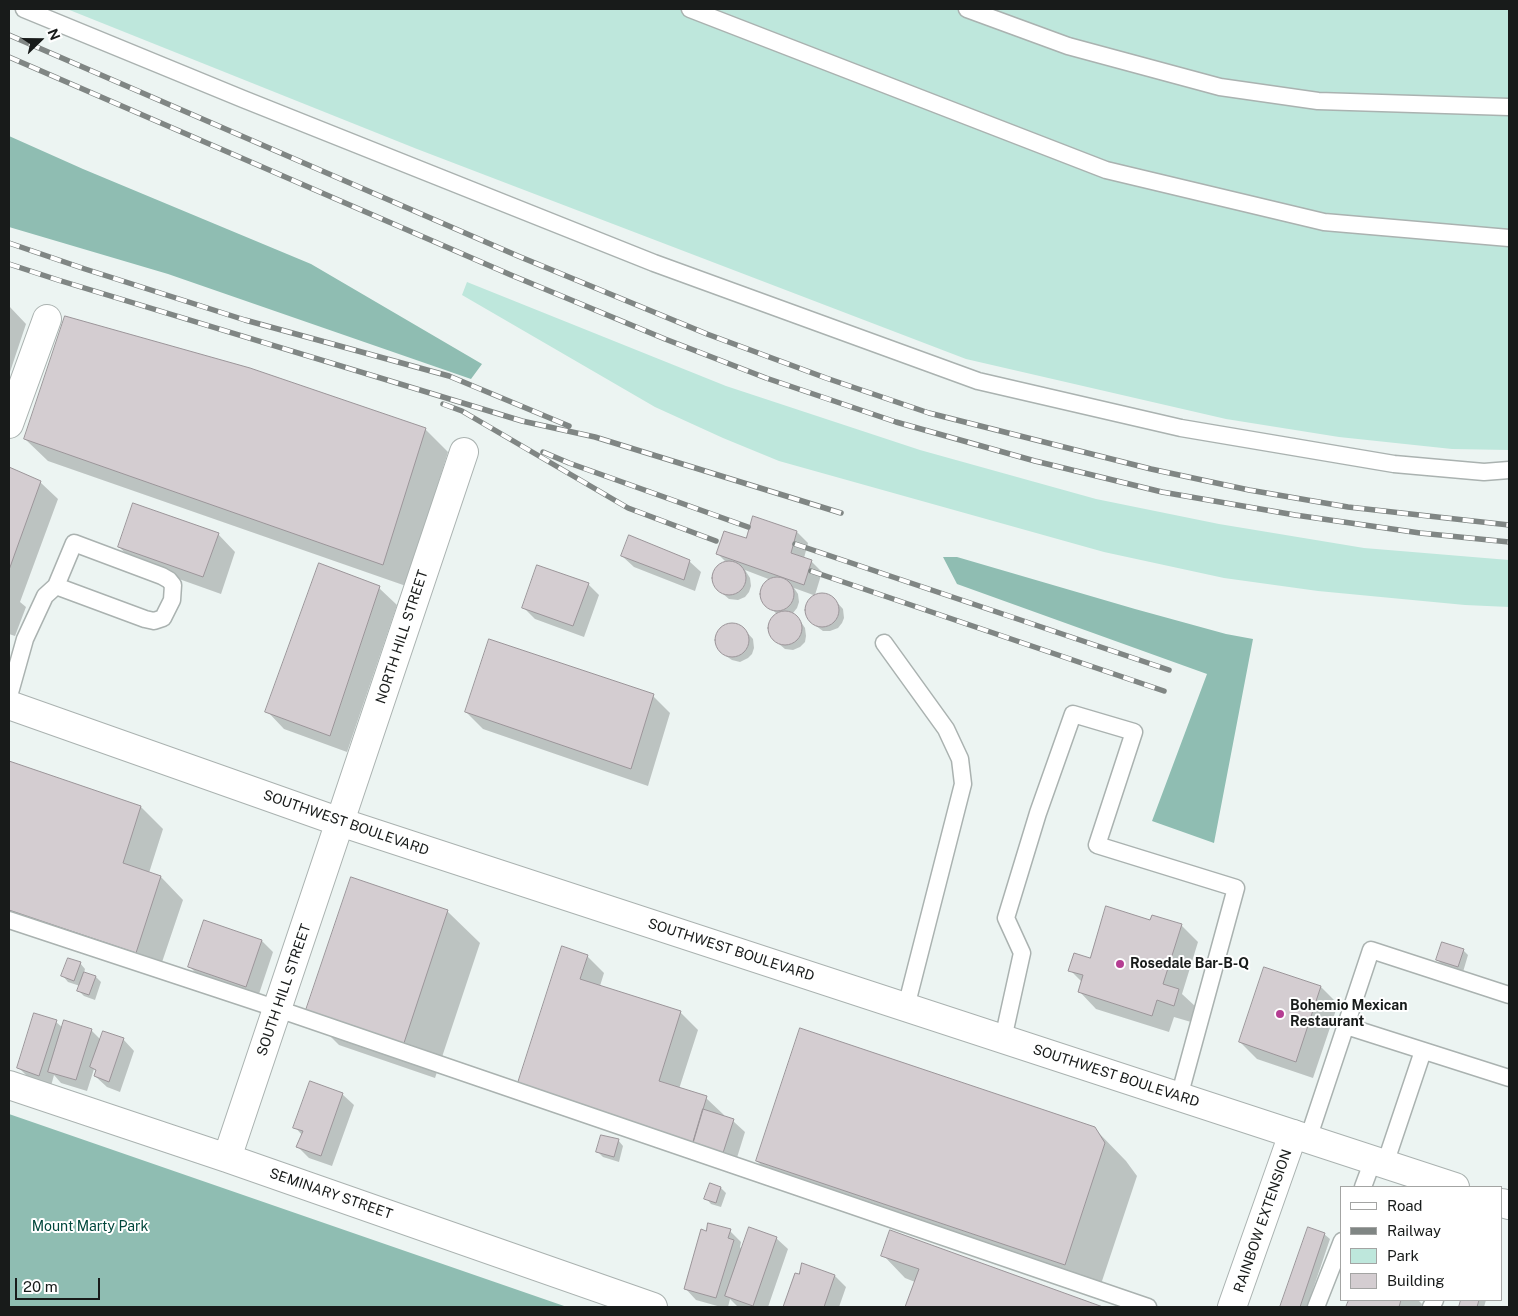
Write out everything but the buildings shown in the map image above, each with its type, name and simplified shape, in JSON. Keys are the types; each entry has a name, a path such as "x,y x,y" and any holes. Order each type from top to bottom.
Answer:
{"street":[{"path":"9,424 47,319"},
{"name":"NORTH HILL STREET","path":"340,822 464,452"},
{"name":"SOUTHWEST BOULEVARD","path":"9,705 340,822 1452,1186"},
{"name":"SOUTH HILL STREET","path":"227,1158 340,822"},
{"name":"SEMINARY STREET","path":"9,1085 227,1158 653,1307"},
{"name":"RAINBOW EXTENSION","path":"1232,1307 1301,1136"}],"lane":[{"path":"24,9 243,99 654,263 978,381 1181,428 1394,464 1484,472 1509,470"},
{"path":"690,9 1106,170 1324,222 1509,238"},
{"path":"971,9 1068,46 1220,87 1318,101 1509,107"},
{"path":"9,696 25,639 45,596 56,586 74,543 162,576 173,585 172,600 163,618 154,621 145,620 56,586"},
{"path":"884,643 946,728 960,759 962,784 906,1008"},
{"path":"1003,1039 1022,953 1006,918 1038,813 1073,714 1134,732 1098,845 1236,888 1179,1097"},
{"path":"9,920 278,1009 1148,1307"},
{"path":"1301,1136 1346,1026 1372,950 1509,995"},
{"path":"1346,1026 1509,1078"},
{"path":"1364,1186 1379,1162 1423,1051"},
{"path":"1316,1307 1340,1246"}],"green space":[{"path":"67,9 1509,9 1509,450 1452,449 1339,437 1226,419 966,359 417,149"},
{"path":"9,136 83,169 311,264 482,364 471,379 168,274 9,227"},
{"path":"467,282 726,386 920,450 1096,499 1219,524 1364,548 1509,560 1509,607 1465,605 1318,591 1224,578 1104,552 779,461 655,407 462,295"},
{"path":"943,557 957,557 1135,609 1226,634 1253,639 1214,843 1152,821 1207,674 957,584"},
{"name":"Mount Marty Park","path":"9,1114 567,1307 9,1307"}],"railway":[{"path":"9,35 518,256 707,334 826,378 929,413 1151,469 1249,490 1348,507 1509,525"},
{"path":"9,57 511,275 665,339 766,378 896,422 1035,461 1162,492 1295,515 1420,533 1509,542"},
{"path":"9,243 245,320 449,376 569,426"},
{"path":"9,264 522,421 595,437 841,513"},
{"path":"443,404 462,411 628,508 716,541"},
{"path":"543,452 748,527"},
{"path":"795,544 1169,670"},
{"path":"811,571 1164,691"}],"place":[{"name":"Rosedale Bar-B-Q","path":"1120,964"},
{"name":"Bohemio Mexican Restaurant","path":"1280,1014"}]}
